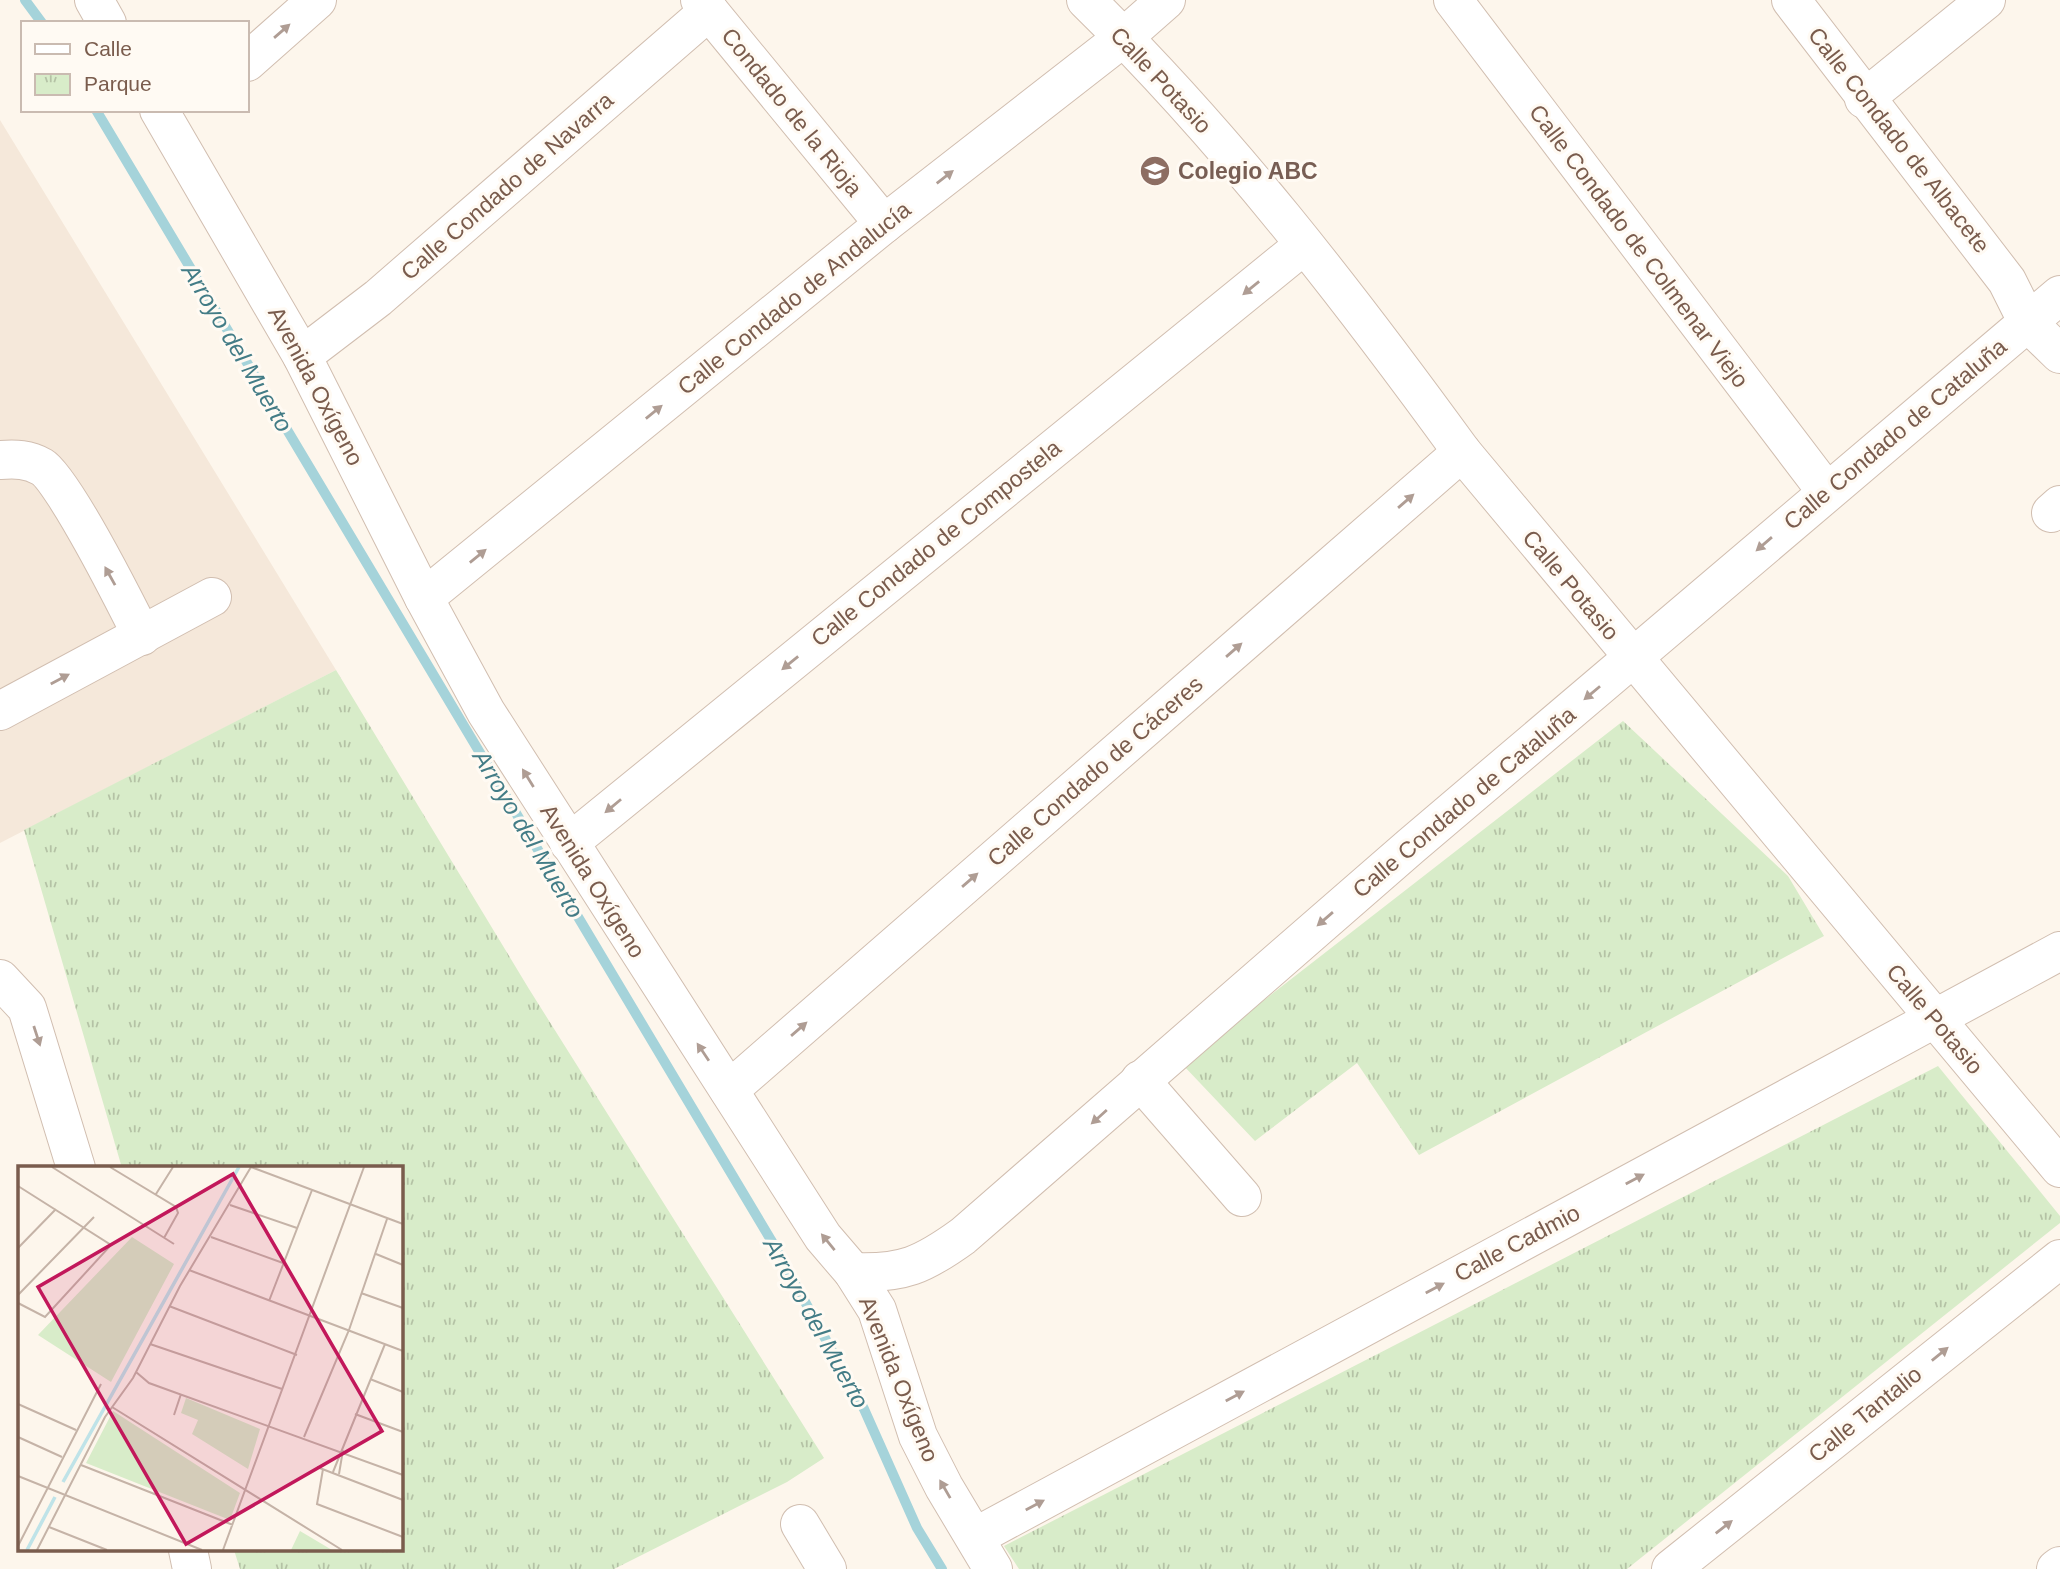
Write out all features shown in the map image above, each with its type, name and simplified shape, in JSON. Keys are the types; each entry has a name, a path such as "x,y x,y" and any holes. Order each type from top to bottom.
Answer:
{"street":[{"path":"94,0 106,21"},
{"path":"248,61 317,0"},
{"name":"Calle Potasio","path":"1086,0 1178,93 1383,343 1462,452 1632,659 2060,1168"},
{"name":"Calle Condado de Andalucía","path":"424,598 884,224 1124,37 1166,0"},
{"name":"Calle Condado de Colmenar Viejo","path":"1453,0 1826,491"},
{"name":"Calle Condado de Albacete","path":"1791,0 1864,99 2007,281 2050,307"},
{"path":"1864,99 1986,0"},
{"name":"Condado de la Rioja","path":"704,6 884,224"},
{"name":"Calle Condado de Navarra","path":"302,356 378,298 704,6"},
{"name":"Avenida Oxígeno","path":"174,116 486,712 823,1237 853,1272 877,1310 918,1436 944,1487 984,1553"},
{"name":"Calle Condado de Compostela","path":"569,843 1304,245"},
{"path":"2050,307 2060,354"},
{"name":"Calle Condado de Cataluña","path":"853,1272 885,1273 907,1270 935,1256 1042,1169 1140,1080 1826,491 2050,307"},
{"name":"Calle Condado de Cáceres","path":"729,1090 1462,452"},
{"path":"0,460 21,458 44,468 64,493 142,636"},
{"path":"0,711 212,597"},
{"name":"Calle Cadmio","path":"984,1553 1934,1017 2060,951"},
{"path":"0,979 27,1008 75,1166"},
{"path":"1140,1080 1242,1197"},
{"name":"Calle Tantalio","path":"1671,1569 2060,1259"},
{"path":"800,1524 827,1569"}],"shaded area":[{"path":"0,120 336,670 0,843"}],"green space":[{"path":"336,670 529,989 824,1458 787,1482 614,1569 240,1569 235,1552 402,1552 402,1166 121,1166 24,830"},
{"path":"1623,721 1788,876 1824,936 1419,1155 1357,1063 1255,1141 1182,1064"},
{"path":"1938,1066 2060,1216 2060,1223 1627,1569 1019,1569 1004,1546"}],"waterway":[{"name":"Arroyo del Muerto","path":"25,0 41,21"},
{"name":"Arroyo del Muerto","path":"97,112 771,1240 864,1409 917,1528 942,1569"}],"place":[{"name":"Colegio ABC","path":"1155,171"}]}
